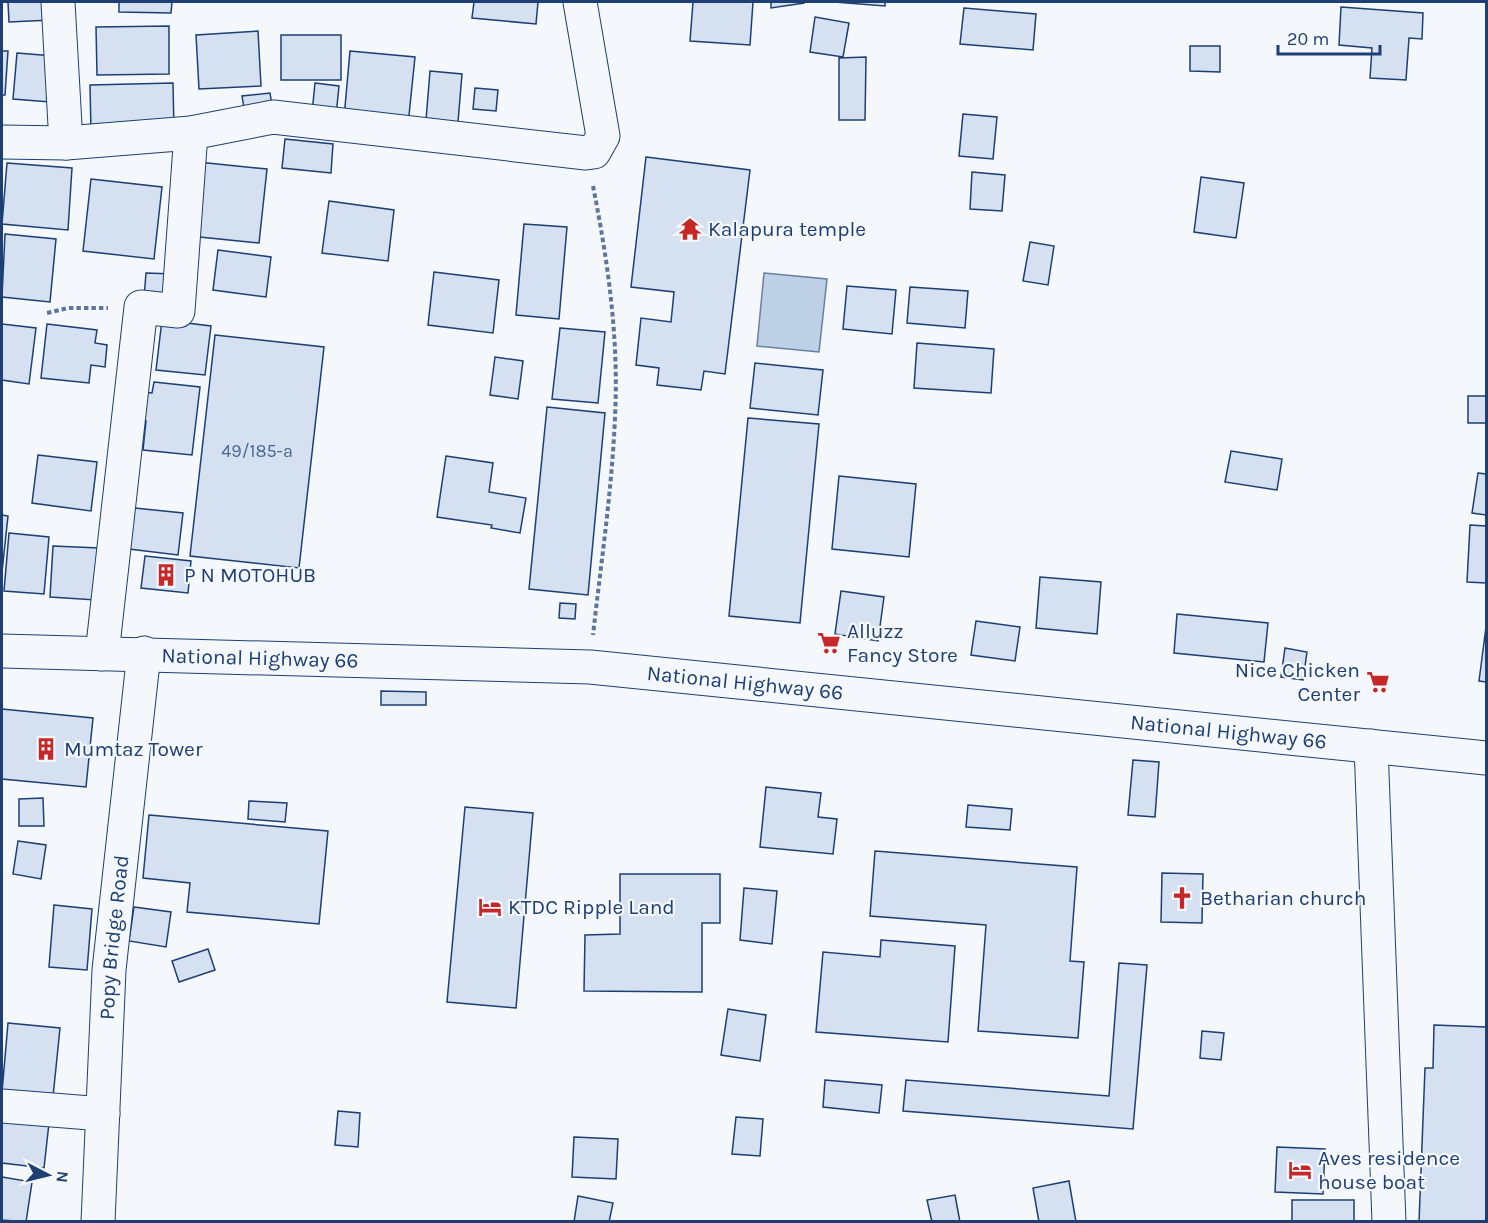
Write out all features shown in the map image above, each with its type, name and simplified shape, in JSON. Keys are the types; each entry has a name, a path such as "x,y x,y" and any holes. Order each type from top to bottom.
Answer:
{"street":[{"path":"58,2 66,143"},
{"path":"2,142 66,143 190,133 273,117 586,153 594,152 603,136 580,2"},
{"path":"102,654 141,308 178,311 190,133"},
{"name":"National Highway 66","path":"2,651 590,667 1486,758"},
{"name":"Popy Bridge Road","path":"98,1221 109,970 144,654"},
{"path":"1371,746 1389,1221"},
{"path":"2,1106 103,1114"}],"path":[{"path":"586,153 608,272 614,325 615,417 590,667"},
{"path":"47,313 68,308 141,308"}],"water":[{"path":"764,273 827,279 819,352 757,346"}],"building":[{"path":"8,2 50,2 51,20 9,22"},
{"path":"119,2 172,2 171,13 119,12"},
{"path":"474,2 538,2 536,24 472,18"},
{"path":"693,2 753,2 750,45 690,41"},
{"path":"771,2 804,2 804,3 771,8"},
{"path":"834,2 885,2 885,6"},
{"path":"1341,7 1423,13 1422,39 1409,38 1406,80 1370,78 1372,48 1339,45"},
{"path":"964,8 1036,14 1033,50 960,44"},
{"path":"815,17 849,23 843,57 810,52"},
{"path":"169,26 169,74 97,75 96,27"},
{"path":"258,31 261,86 199,89 196,35"},
{"path":"281,35 341,35 341,80 281,80"},
{"path":"1190,46 1220,46 1220,72 1190,71"},
{"path":"2,51 8,51 5,95 2,95"},
{"path":"350,51 415,57 408,125 344,118"},
{"path":"17,53 54,56 50,102 13,99"},
{"path":"866,57 865,120 839,120 839,58"},
{"path":"430,71 462,74 458,122 426,120"},
{"path":"173,83 174,130 91,132 90,85"},
{"path":"315,83 339,86 336,116 312,113"},
{"path":"475,88 498,90 496,111 473,109"},
{"path":"270,93 273,111 245,114 242,96"},
{"path":"963,114 997,117 993,159 959,156"},
{"path":"285,139 333,144 331,173 282,168"},
{"name":"Kalapura temple","path":"646,157 750,170 725,374 704,371 701,390 657,385 659,368 636,365 641,318 671,322 674,292 631,287"},
{"path":"198,162 267,169 259,243 190,236"},
{"path":"7,163 72,168 68,230 2,224"},
{"path":"972,172 1005,175 1002,211 970,209"},
{"path":"1201,177 1244,183 1236,238 1194,232"},
{"path":"91,179 162,187 154,259 83,251"},
{"path":"329,201 394,210 388,261 322,253"},
{"path":"524,224 567,227 559,319 516,315"},
{"path":"5,234 56,239 50,302 2,297"},
{"path":"1030,242 1054,246 1048,285 1023,281"},
{"path":"218,250 271,257 266,297 213,290"},
{"path":"434,272 499,280 493,333 428,325"},
{"path":"146,273 174,274 172,299 144,298"},
{"path":"847,286 896,290 892,334 843,329"},
{"path":"910,287 968,291 965,328 907,323"},
{"path":"162,320 211,326 205,375 156,370"},
{"path":"2,324 36,328 29,384 2,380"},
{"path":"47,324 97,330 95,343 107,345 105,367 91,365 89,383 41,378"},
{"path":"560,328 605,332 598,403 552,399"},
{"path":"215,335 324,347 299,568 190,556"},
{"path":"917,343 994,349 991,393 914,388"},
{"path":"495,357 523,361 518,399 490,395"},
{"path":"755,363 823,370 818,415 750,408"},
{"path":"154,382 200,387 192,455 143,450 146,421 131,419 133,391 152,393"},
{"path":"1468,396 1486,396 1486,423 1468,423"},
{"path":"547,407 605,413 588,595 529,589"},
{"path":"748,418 819,424 800,623 729,616"},
{"path":"1231,451 1282,459 1277,490 1225,482"},
{"path":"38,455 97,462 91,511 32,503"},
{"path":"446,456 493,463 489,492 526,498 520,533 491,528 492,525 437,517"},
{"path":"1478,473 1486,474 1486,515 1472,513"},
{"path":"839,476 916,484 909,557 832,549"},
{"path":"125,507 183,513 178,555 121,548"},
{"path":"2,515 8,516 2,572"},
{"path":"1470,525 1486,526 1486,583 1467,582"},
{"path":"9,533 49,537 44,594 4,591"},
{"path":"53,546 99,548 96,600 50,597"},
{"name":"P N MOTOHUB","path":"145,556 191,561 188,593 141,588"},
{"path":"1040,577 1101,582 1097,634 1036,628"},
{"path":"841,591 884,597 878,641 835,634"},
{"path":"560,603 576,604 575,619 559,618"},
{"path":"1177,614 1268,623 1264,662 1174,653"},
{"path":"976,621 1020,627 1015,661 971,655"},
{"path":"1486,627 1486,682 1479,681"},
{"path":"1285,648 1307,652 1303,680 1281,677"},
{"path":"381,691 426,692 426,705 381,705"},
{"name":"Mumtaz Tower","path":"2,709 93,718 86,787 2,779"},
{"path":"1133,760 1159,762 1155,817 1128,815"},
{"path":"766,787 821,793 818,817 837,819 833,854 760,847"},
{"path":"43,798 44,826 19,826 19,799"},
{"path":"249,801 287,803 285,822 248,819"},
{"path":"968,805 1012,809 1010,830 966,827"},
{"name":"KTDC Ripple Land","path":"465,807 533,813 516,1008 447,1002"},
{"path":"149,815 328,831 319,924 187,912 190,883 143,878"},
{"path":"18,841 46,845 41,879 13,874"},
{"path":"875,851 1077,867 1070,961 1084,962 1078,1038 978,1031 986,925 870,916"},
{"name":"Betharian church","path":"1162,873 1203,874 1202,923 1161,922"},
{"name":"KTDC Ripple Land","path":"620,874 720,874 720,923 702,923 702,992 584,991 585,935 620,934"},
{"path":"744,888 777,891 772,944 740,940"},
{"path":"54,905 92,909 87,970 49,967"},
{"path":"134,907 171,912 166,947 129,941"},
{"path":"881,940 955,946 948,1042 816,1032 823,952 880,957"},
{"path":"208,949 215,970 179,982 172,961"},
{"path":"1119,963 1147,965 1133,1129 903,1111 906,1080 1109,1096"},
{"path":"728,1009 766,1015 760,1061 721,1055"},
{"path":"8,1023 60,1028 53,1097 2,1092"},
{"path":"1434,1025 1486,1027 1486,1222 1419,1222 1425,1068 1433,1068"},
{"path":"1202,1031 1224,1033 1221,1060 1200,1058"},
{"path":"825,1080 882,1085 879,1113 823,1107"},
{"path":"338,1111 360,1113 358,1147 335,1145"},
{"path":"736,1117 763,1119 760,1156 732,1154"},
{"path":"2,1118 49,1123 44,1168 2,1163"},
{"path":"574,1137 618,1139 616,1179 572,1177"},
{"name":"Aves residence house boat","path":"1277,1147 1325,1149 1323,1194 1275,1192"},
{"path":"2,1177 32,1182 26,1222 2,1220"},
{"path":"1069,1181 1076,1222 1039,1222 1033,1188"},
{"path":"955,1195 960,1222 932,1222 927,1200"},
{"path":"578,1196 613,1203 609,1222 574,1222"},
{"path":"1292,1200 1354,1200 1354,1222 1292,1222"}],"place":[{"name":"Kalapura temple","path":"690,229"},
{"name":"P N MOTOHUB","path":"166,575"},
{"name":"Alluzz Fancy Store","path":"829,643"},
{"name":"Nice Chicken Center","path":"1378,682"},
{"name":"Mumtaz Tower","path":"46,749"},
{"name":"Betharian church","path":"1182,898"},
{"name":"KTDC Ripple Land","path":"490,907"},
{"name":"Aves residence house boat","path":"1300,1170"}]}
